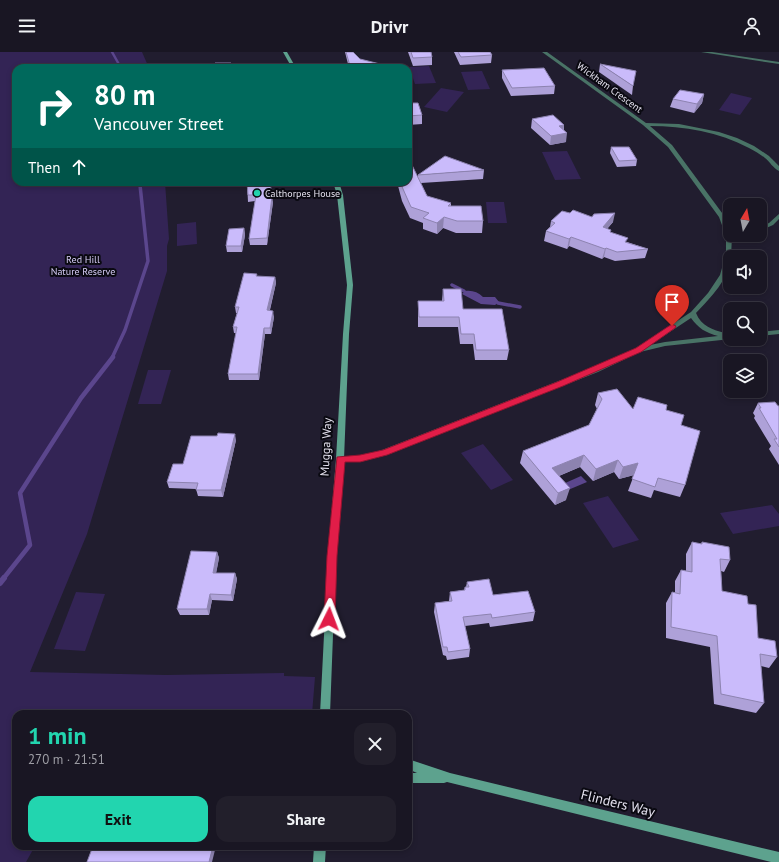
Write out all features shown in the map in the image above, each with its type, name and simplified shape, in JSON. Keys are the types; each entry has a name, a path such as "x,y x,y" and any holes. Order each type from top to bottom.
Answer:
{"main road":[{"path":"285,52 292,64"},
{"name":"Mugga Way","path":"324,710 332,556 340,459 345,349 350,285 340,195 337,186"},
{"name":"Flinders Way","path":"412,765 450,778 779,858"},
{"name":"Flinders Way","path":"412,778 450,778"},
{"path":"319,862 320,850"}],"street":[{"name":"Wickham Crescent","path":"544,52 644,124 670,146 712,202 723,220"},
{"path":"703,52 779,63"},
{"name":"Wickham Crescent","path":"644,124 665,124 714,132 738,141 761,153 779,168"},
{"path":"767,226 779,216"},
{"name":"Wickham Crescent","path":"638,350 693,313 710,294 723,275 729,254 729,242"},
{"path":"693,313 696,321 708,330 723,335"},
{"path":"767,333 779,332"},
{"path":"340,459 360,458 384,453 595,370 638,350 665,344 723,338"}],"green space":[{"name":"Red Hill Nature Reserve","path":"0,52 142,52 147,64 12,64 12,186 165,186 169,239 167,246 167,271 87,534 30,672 166,675 284,673 284,676 315,677 312,710 12,710 12,850 33,850 26,862 0,862"},
{"path":"429,66 436,83 415,84 412,76 412,67"},
{"path":"482,71 490,89 468,90 461,72"},
{"path":"441,88 464,92 447,112 424,107"},
{"path":"731,93 752,98 740,115 719,110"},
{"path":"567,151 581,179 555,180 542,152"},
{"path":"486,202 504,202 507,223 488,223"},
{"path":"196,222 197,244 177,246 177,224"},
{"path":"148,370 171,370 161,404 138,404"},
{"path":"483,444 513,480 491,490 461,453"},
{"path":"608,496 639,540 613,548 583,503"},
{"path":"772,505 779,514 779,526 733,534 720,513"},
{"path":"76,592 105,594 85,651 54,649"}],"shaded area":[{"path":"465,291 475,292 483,297 495,297 499,302 495,305 481,304 462,294"},
{"path":"581,476 587,482 568,490 563,484"}],"building":[{"path":"346,52 353,52 360,59 380,64 349,64"},
{"path":"411,52 431,52 432,57 413,58"},
{"path":"458,52 490,52 492,55 461,57"},
{"path":"231,63 231,64 214,64"},
{"path":"600,64 636,71 633,86"},
{"path":"544,68 555,86 512,88 502,70"},
{"path":"680,90 704,94 697,104 673,99"},
{"path":"412,103 418,103 422,115 412,116"},
{"path":"553,115 564,125 559,126 567,133 551,136 532,119"},
{"path":"611,147 629,147 637,160 619,161"},
{"path":"445,156 484,170 418,175"},
{"path":"412,165 427,196 451,203 448,206 481,206 483,221 457,221 444,217 437,223 423,218 429,213 411,207 402,186 412,186"},
{"path":"247,186 271,186 272,196 267,238 249,239 256,195 248,195"},
{"path":"573,210 592,217 594,214 615,213 603,227 611,230 610,232 628,238 625,242 648,249 617,252 571,237 569,239 546,231 555,223 551,221 562,211 570,213"},
{"path":"244,228 241,246 226,246 229,229"},
{"path":"244,273 257,274 256,276 275,277 267,310 273,311 270,328 264,328 258,374 228,374 237,327 233,327 239,307 235,307"},
{"path":"443,289 461,289 463,309 502,309 509,350 476,350 474,334 461,334 459,317 419,317 418,301 444,301"},
{"path":"617,389 633,409 638,397 667,405 666,410 684,415 681,425 700,431 685,485 658,478 655,487 632,479 638,463 623,467 618,460 596,469 584,455 552,468 570,488 558,493 523,451 589,425 602,399 598,393"},
{"path":"775,402 779,406 779,447 774,439 777,439 759,408 761,408 758,403"},
{"path":"218,433 235,434 221,490 196,490 198,483 167,482 173,464 183,464 191,436 217,436"},
{"path":"692,542 702,544 702,542 729,547 730,560 720,559 722,591 747,596 748,604 756,605 758,638 775,641 777,657 760,654 764,703 721,694 717,636 671,627 672,592 680,594 681,570 692,572"},
{"path":"191,551 217,552 213,573 235,573 231,595 210,594 207,609 177,609"},
{"path":"489,579 493,595 528,591 535,612 492,618 491,614 463,617 470,649 448,652 447,647 443,647 435,603 452,601 450,592 465,590 465,587 469,587 467,582"},
{"path":"92,850 212,850 209,862 87,862"}],"waterway":[{"path":"112,52 119,64"},
{"path":"112,358 125,330 148,261 140,186"},
{"path":"452,285 464,291"},
{"path":"498,303 520,307"},
{"path":"3,579 30,545 20,493 81,398 113,357"},
{"path":"0,583 4,578"}],"place":[{"name":"Calthorpes House","path":"257,193"}],"route":[{"path":"329,619 332,556 340,459 371,457 384,453 595,370 638,350 672,326"}]}
